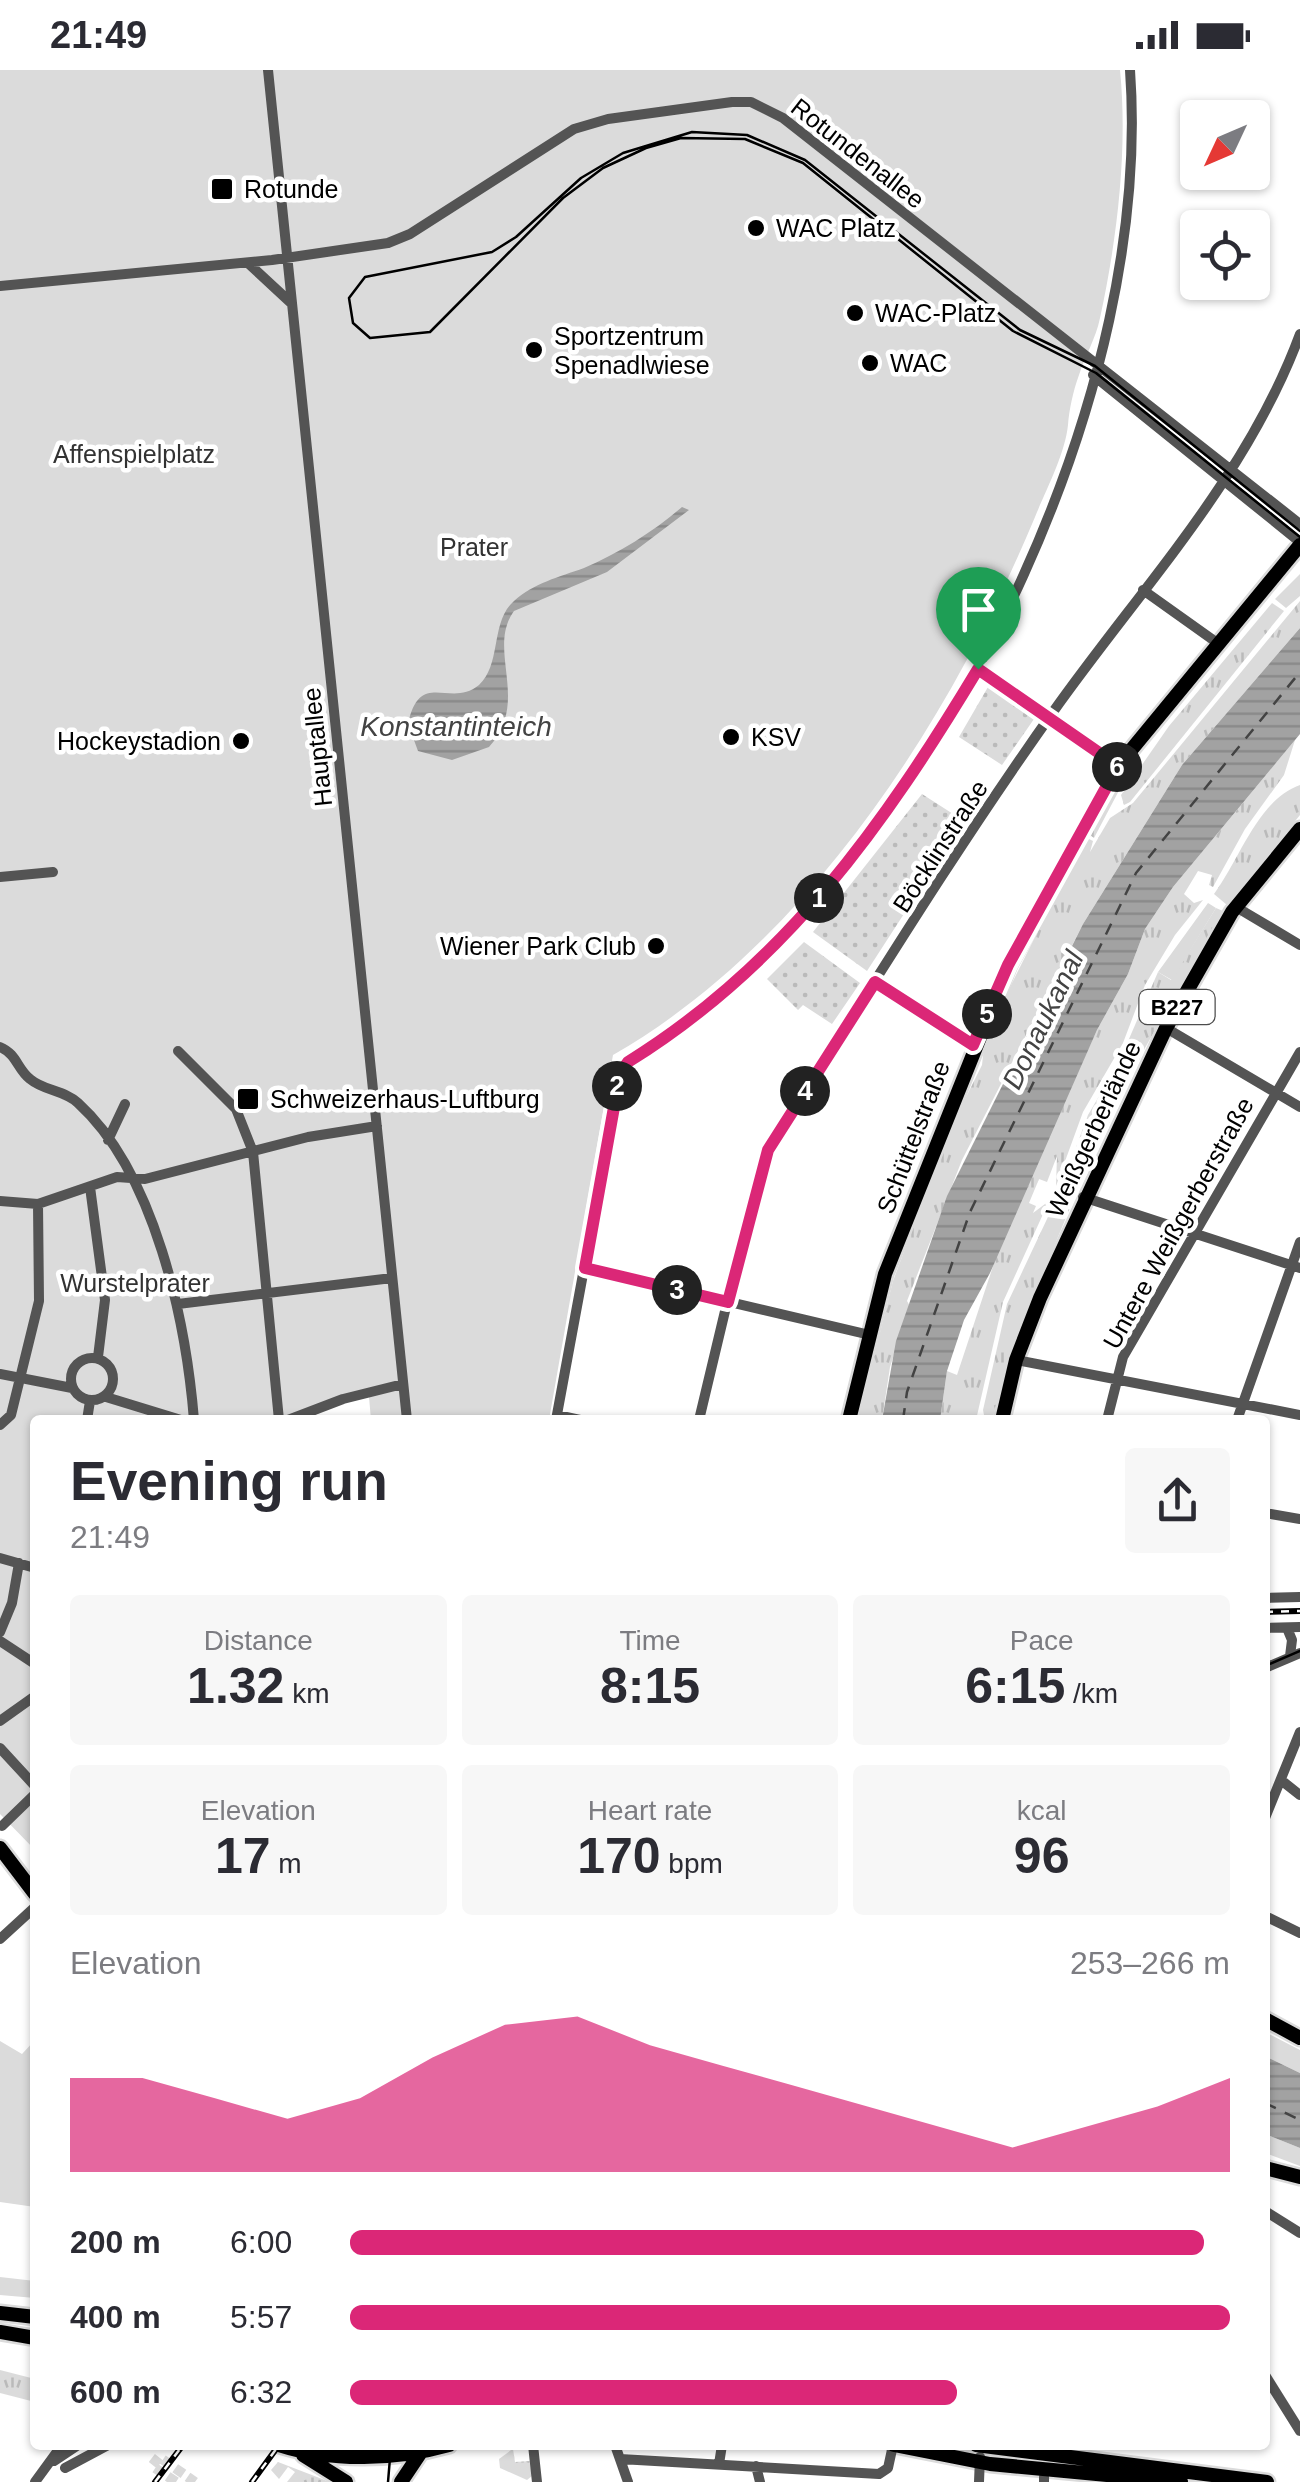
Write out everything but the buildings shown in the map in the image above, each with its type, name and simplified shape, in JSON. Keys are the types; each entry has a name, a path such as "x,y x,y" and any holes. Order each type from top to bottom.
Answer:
{"main road":[{"name":"Schüttelstraße","path":"851,1415 885,1274 1008,965 1118,766 1300,544"},
{"name":"Weißgerberlände","path":"1003,1415 1016,1360 1083,1197 1166,1028 1236,907 1300,829"},
{"path":"0,1848 30,1878"},
{"path":"0,1848 30,1887"},
{"path":"1270,2022 1300,2038"},
{"path":"1270,2169 1300,2177"},
{"path":"0,2313 30,2316"},
{"path":"0,2332 30,2337"},
{"path":"291,2450 346,2482"},
{"path":"324,2450 385,2456 429,2450"},
{"path":"979,2451 1182,2482"},
{"path":"979,2451 1267,2482"},
{"path":"401,2482 420,2452"}],"street":[{"name":"Hauptallee","path":"268,70 406,1415"},
{"path":"557,1415 615,1092 628,1062 721,998 832,884 923,759 978,669 1062,484 1120,266 1129,174 1130,70"},
{"name":"Rotundenallee","path":"0,286 287,258 388,243 410,234 574,128 681,108 750,102 782,118 1300,524"},
{"path":"248,262 292,304"},
{"name":"Böcklinstraße","path":"699,1415 768,1150 1050,716 1234,471 1280,389 1300,334"},
{"path":"1093,375 1300,544"},
{"path":"1143,590 1216,642"},
{"path":"978,669 1118,766"},
{"path":"0,877 52,872"},
{"path":"1236,907 1300,945"},
{"path":"875,982 973,1045"},
{"path":"1166,1028 1300,1107"},
{"path":"0,1047 14,1055 31,1080 70,1096 88,1114 132,1181 148,1214 178,1304 193,1415"},
{"path":"178,1052 236,1109 252,1152 278,1415"},
{"name":"Untere Weißgerberstraße","path":"1108,1415 1123,1357 1300,1052"},
{"path":"108,1140 125,1104"},
{"path":"0,1200 38,1204 117,1177 132,1181 376,1126"},
{"path":"90,1186 105,1300 98,1357"},
{"path":"1083,1197 1296,1266"},
{"path":"0,1425 11,1415 39,1301 38,1204"},
{"path":"1239,1415 1296,1266 1300,1242"},
{"path":"585,1268 870,1336"},
{"path":"178,1304 392,1278"},
{"path":"72,1388 76,1366 98,1357"},
{"path":"98,1357 112,1370 106,1397"},
{"path":"1016,1360 1300,1414"},
{"path":"0,1374 72,1388 90,1401 106,1397 165,1415"},
{"path":"301,1415 403,1384"},
{"path":"88,1415 90,1401"},
{"path":"1270,1514 1300,1519"},
{"path":"0,1558 30,1566"},
{"path":"0,1632 12,1602 19,1563"},
{"path":"1270,1598 1300,1597"},
{"path":"1270,1628 1300,1627"},
{"path":"1270,1666 1295,1655 1287,1628"},
{"path":"0,1641 30,1661"},
{"path":"0,1721 30,1700"},
{"path":"1270,1806 1300,1732"},
{"path":"0,1748 30,1781"},
{"path":"1281,1780 1300,1795"},
{"path":"2,1826 30,1799"},
{"path":"0,1940 30,1911"},
{"path":"1270,1919 1300,1934"},
{"path":"1270,2214 1300,2233"},
{"path":"1270,2383 1300,2431"},
{"path":"36,2482 59,2450"},
{"path":"49,2465 71,2450"},
{"path":"65,2468 99,2450"},
{"path":"534,2450 537,2482"},
{"path":"617,2450 628,2482"},
{"path":"719,2464 721,2450"},
{"path":"620,2459 886,2472 892,2450"},
{"path":"978,2482 979,2451"},
{"path":"756,2466 760,2482"}],"green space":[{"name":"Prater","path":"0,70 1120,70 1123,132 1111,258 1098,325 1075,388 1054,472 1000,594 960,672 865,821 809,890 749,953 683,1008 613,1055 550,1415 371,1415 369,1397 341,1403 315,1415 30,1415 30,1845 0,1814"},
{"path":"1300,574 1300,596 1286,608 1275,599"},
{"path":"1300,601 1300,628 1182,765 1083,924 962,1160 907,1301 910,1306 890,1367 883,1415 859,1415 893,1281 948,1133 982,1065 985,1037 1085,837 1093,841 1090,852 1110,818 1133,803"},
{"path":"1272,603 1284,611 1124,805 1121,795 1169,726"},
{"path":"988,687 1034,719 1002,765 959,737"},
{"path":"1295,740 1284,775 1245,829 1213,887 1209,885 1212,875 1198,871 1184,894 1194,903 1203,900 1175,935 1145,985 1123,1043 1083,1112 1056,1186 1057,1156 1047,1182 1039,1179 1029,1203 1036,1206 1033,1213 1049,1201 1003,1302 977,1415 941,1415 947,1371 957,1375 1006,1227 1097,1030 1128,974 1145,929 1173,887"},
{"path":"1120,775 1124,781 1094,838 1087,833"},
{"path":"1300,785 1300,815 1227,905 1214,894 1251,831 1273,803"},
{"path":"922,794 964,821 867,971 813,932"},
{"path":"1208,903 1216,908 1172,980 1158,972"},
{"path":"1216,908 1223,911 1145,1048 1074,1196 1060,1190 1088,1115 1119,1062 1158,972 1171,980"},
{"path":"804,942 860,983 832,1024 803,1005 798,1010 767,979"},
{"path":"1055,1202 1070,1208 1017,1336 993,1415 984,1415 1007,1304"},
{"path":"1270,2035 1300,2050 1300,2073 1270,2058"},
{"path":"0,2041 22,2054 30,2045 30,2206 0,2202"},
{"path":"1270,2136 1300,2148 1300,2166 1270,2155"},
{"path":"0,2277 30,2280 30,2298 0,2295"},
{"path":"0,2370 30,2378 30,2401 0,2393"},
{"path":"513,2450 515,2462 530,2461 532,2476 527,2480 500,2468 499,2459"},
{"path":"278,2462 330,2482 287,2482 295,2472 288,2467 279,2479 271,2470"}],"water":[{"name":"Konstantinteich","path":"682,507 689,510 607,572 514,611 504,642 507,712 489,747 452,760 418,751 408,724 413,707 428,693 457,693 479,685 491,666 502,620 514,601 538,585 623,549"},
{"name":"Donaukanal","path":"1300,628 1300,734 1173,887 1145,929 990,1273 964,1320 947,1371 941,1415 883,1415 896,1341 947,1196 1083,924 1182,765"},
{"path":"1270,2058 1300,2073 1300,2148 1270,2136"}],"ferry route":[{"path":"904,1415 907,1392 970,1212 1136,873 1300,672"},
{"path":"1270,2105 1300,2120"}],"tunnel":[{"path":"176,2482 152,2466 159,2457 195,2482"}],"tram line":[{"path":"1300,531 1095,366 1020,330 805,160 747,135 692,132 623,153 581,178 516,237 492,252 365,277 349,298 353,323 370,338 430,332 563,198 603,168 646,148 681,138 745,139 803,163 1013,331 1096,373 1300,537"},
{"path":"1270,1664 1300,1651"},
{"path":"388,2482 394,2450"}],"railway":[{"path":"1270,1612 1300,1611"},
{"path":"155,2482 179,2450"},
{"path":"252,2482 275,2450"}],"place":[{"name":"Rotunde","path":"222,189"},
{"name":"WAC Platz","path":"756,228"},
{"name":"WAC-Platz","path":"855,313"},
{"name":"Sportzentrum Spenadlwiese","path":"534,350"},
{"name":"WAC","path":"870,363"},
{"name":"KSV","path":"731,737"},
{"name":"Hockeystadion","path":"241,741"},
{"name":"Wiener Park Club","path":"656,946"},
{"name":"Schweizerhaus-Luftburg","path":"248,1099"}],"route":[{"path":"978,669 1118,766 1008,965 973,1045 875,982 768,1150 758,1173 728,1302 585,1268 620,1074 628,1062 721,998 832,884 923,759 978,669"}],"park label":[{"name":"Affenspielplatz","path":"134,454"},
{"name":"Wurstelprater","path":"135,1283"}]}
